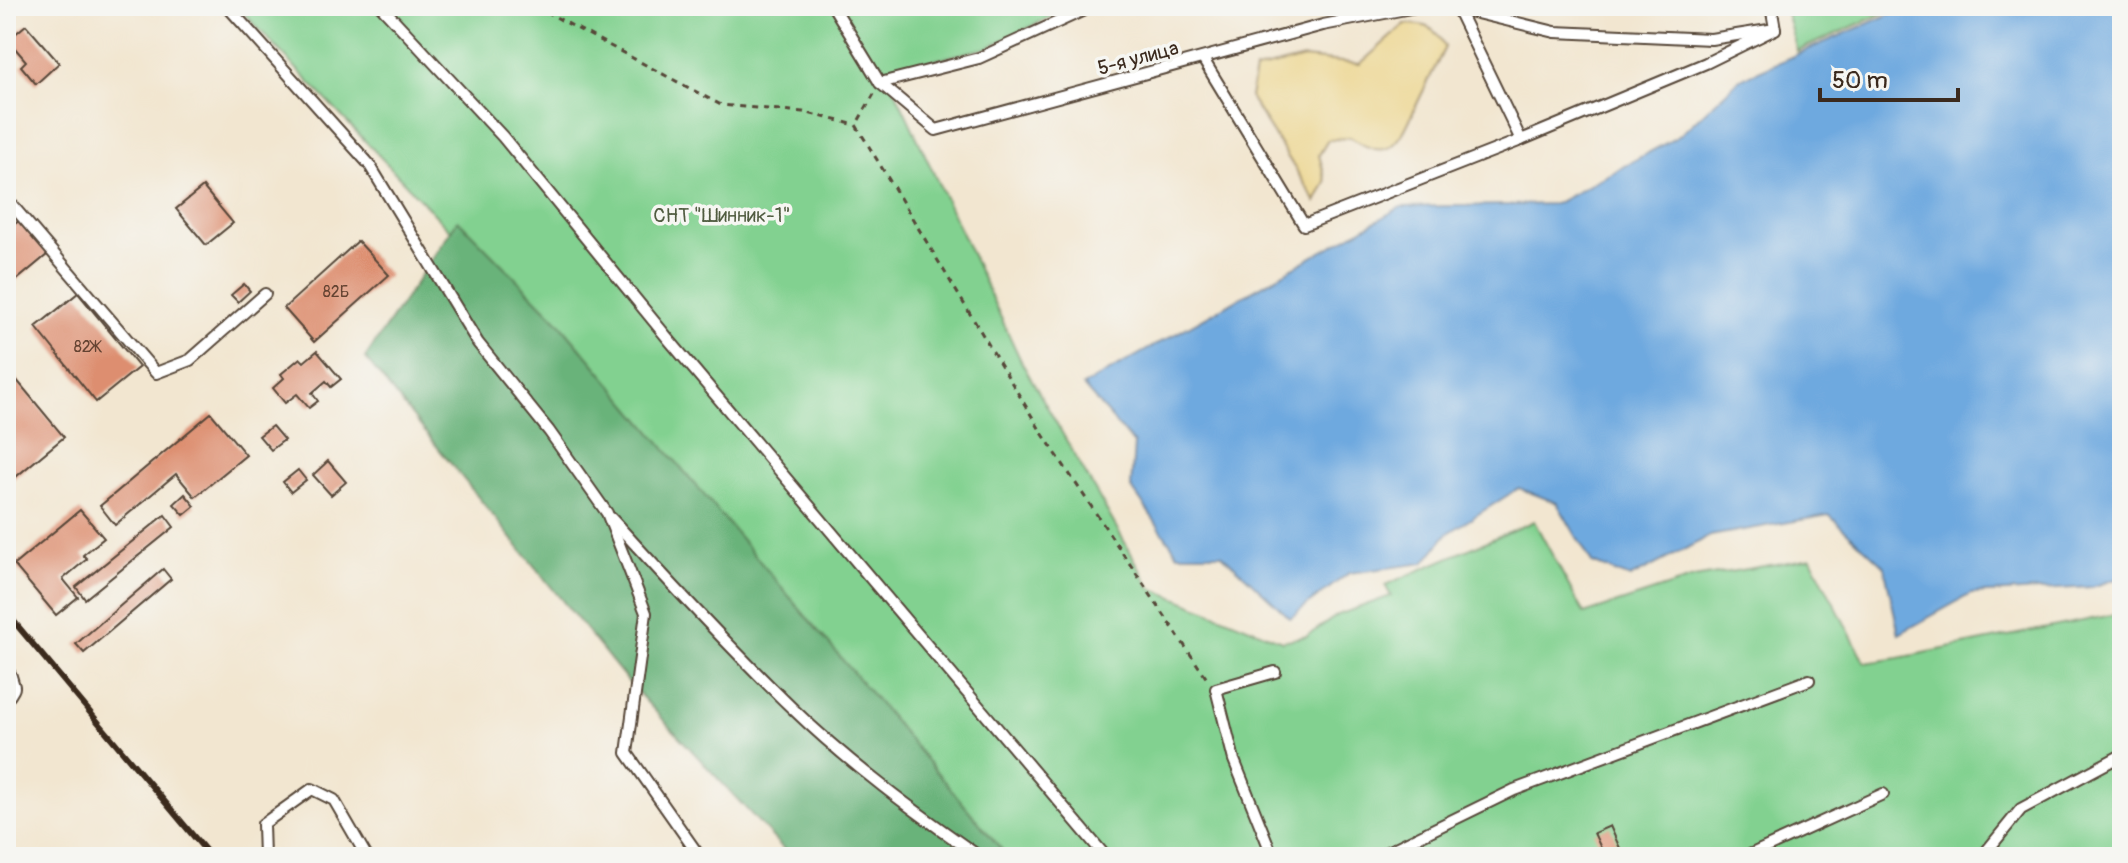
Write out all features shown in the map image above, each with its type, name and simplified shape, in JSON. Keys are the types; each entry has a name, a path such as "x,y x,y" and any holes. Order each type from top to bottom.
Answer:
{"street":[{"path":"6,677 9,687 6,692"}],"lane":[{"path":"227,6 369,164 478,343 549,431 607,513 675,589 795,711 914,811 980,857"},
{"path":"381,6 503,137 670,341 1106,857"},
{"path":"833,6 880,83 979,58 1093,6"},
{"name":"5-я улица","path":"880,83 936,130 1323,25 1421,6"},
{"path":"1771,6 1775,29"},
{"path":"1455,7 1521,140"},
{"path":"1455,7 1555,32 1711,39 1775,29"},
{"path":"1203,59 1304,225 1521,140 1706,63 1775,29"},
{"path":"6,198 156,373 190,360 265,294"},
{"path":"607,513 646,613 627,753 700,857"},
{"path":"1273,857 1234,760 1216,689 1275,672"},
{"path":"1377,857 1514,790 1809,680"},
{"path":"1982,857 2021,809 2122,755"},
{"path":"264,857 263,824 312,789 334,800 367,857"},
{"path":"1745,857 1883,794"}],"path":[{"path":"535,6 721,105 803,112 856,125 1042,433 1135,575 1191,652 1218,698"},
{"path":"856,125 880,83"}],"green space":[{"name":"СНТ \"Шинник-1\"","path":"237,6 1073,6 987,48 886,71 1022,363 1151,588 1282,641 1307,636 1338,615 1391,596 1385,585 1534,521 1584,614 1694,578 1811,558 1865,663 2122,613 2122,857 996,857 552,338"},
{"path":"1784,6 1899,6 1797,51"},
{"path":"458,220 558,321 1008,857 791,857 631,685 365,358"}],"sand":[{"path":"1405,24 1430,28 1445,47 1406,128 1386,149 1365,146 1350,137 1328,140 1319,155 1326,182 1316,202 1250,97 1255,70 1304,58 1360,64"}],"water":[{"path":"1908,6 2122,6 2122,577 2092,587 1971,594 1899,634 1884,566 1829,515 1710,536 1630,578 1592,563 1557,503 1519,488 1447,534 1424,563 1349,573 1290,618 1222,554 1178,554 1131,487 1134,444 1083,386 1401,207 1555,204 1679,136 1740,79"}],"building":[{"path":"26,25 59,63 36,84 21,66 26,61 8,40"},
{"path":"203,187 233,223 206,245 176,209"},
{"path":"20,220 48,254 6,289 6,231"},
{"path":"358,241 389,275 314,342 284,308"},
{"path":"244,284 250,291 238,302 231,295"},
{"path":"78,293 139,367 96,402 36,327"},
{"path":"317,351 341,379 331,387 326,381 312,393 318,401 309,408 297,394 285,403 273,388 284,378 281,374 300,358 304,362"},
{"path":"6,367 64,437 6,485"},
{"path":"211,413 246,455 195,497 176,474 115,525 100,506"},
{"path":"272,426 284,440 271,450 259,436"},
{"path":"328,461 346,482 331,495 313,475"},
{"path":"298,470 306,480 291,492 283,482"},
{"path":"185,494 195,506 184,515 174,504"},
{"path":"80,510 104,538 83,555 87,559 63,579 78,597 56,615 14,565"},
{"path":"165,515 174,527 85,599 76,587"},
{"path":"163,569 171,579 84,653 76,644"},
{"path":"1610,826 1623,855 1618,857 1605,857 1594,833"}],"railway":[{"path":"6,612 211,857"}]}
